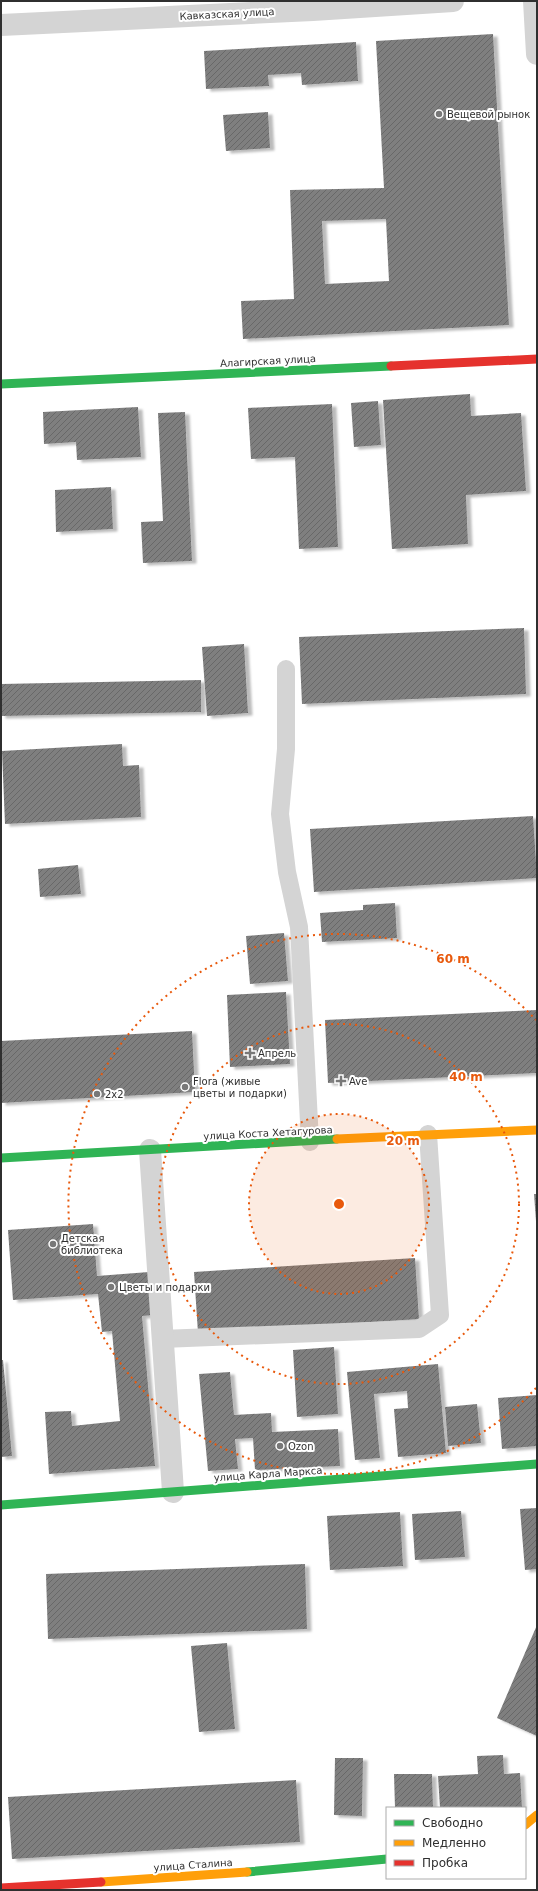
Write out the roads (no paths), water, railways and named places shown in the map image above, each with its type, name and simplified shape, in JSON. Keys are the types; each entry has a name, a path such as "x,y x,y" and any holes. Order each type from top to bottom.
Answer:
{"street":[{"name":"Кавказская улица","path":"1,25 313,10 453,1"},
{"path":"534,1 537,54"},
{"name":"Алагирская улица","path":"1,384 537,359"},
{"name":"улица Коста Хетагурова","path":"1,1158 310,1142 428,1134 537,1130"},
{"path":"150,1150 173,1492"},
{"name":"улица Карла Маркса","path":"1,1505 537,1464"},
{"path":"526,1824 537,1816"},
{"name":"улица Сталина","path":"1,1888 219,1874 386,1859"}],"lane":[{"path":"286,669 286,749 280,814 287,872 299,927 310,1142"},
{"path":"162,1339 419,1329 440,1315 428,1134"}],"place":[{"name":"Вещевой рынок","path":"439,114"},
{"name":"Апрель","path":"250,1053"},
{"name":"Ave","path":"341,1081"},
{"name":"Flora (живые цветы и подарки)","path":"185,1087"},
{"name":"2x2","path":"97,1094"},
{"name":"Детская библиотека","path":"53,1244"},
{"name":"Цветы и подарки","path":"111,1287"},
{"name":"Ozon","path":"280,1446"}]}
